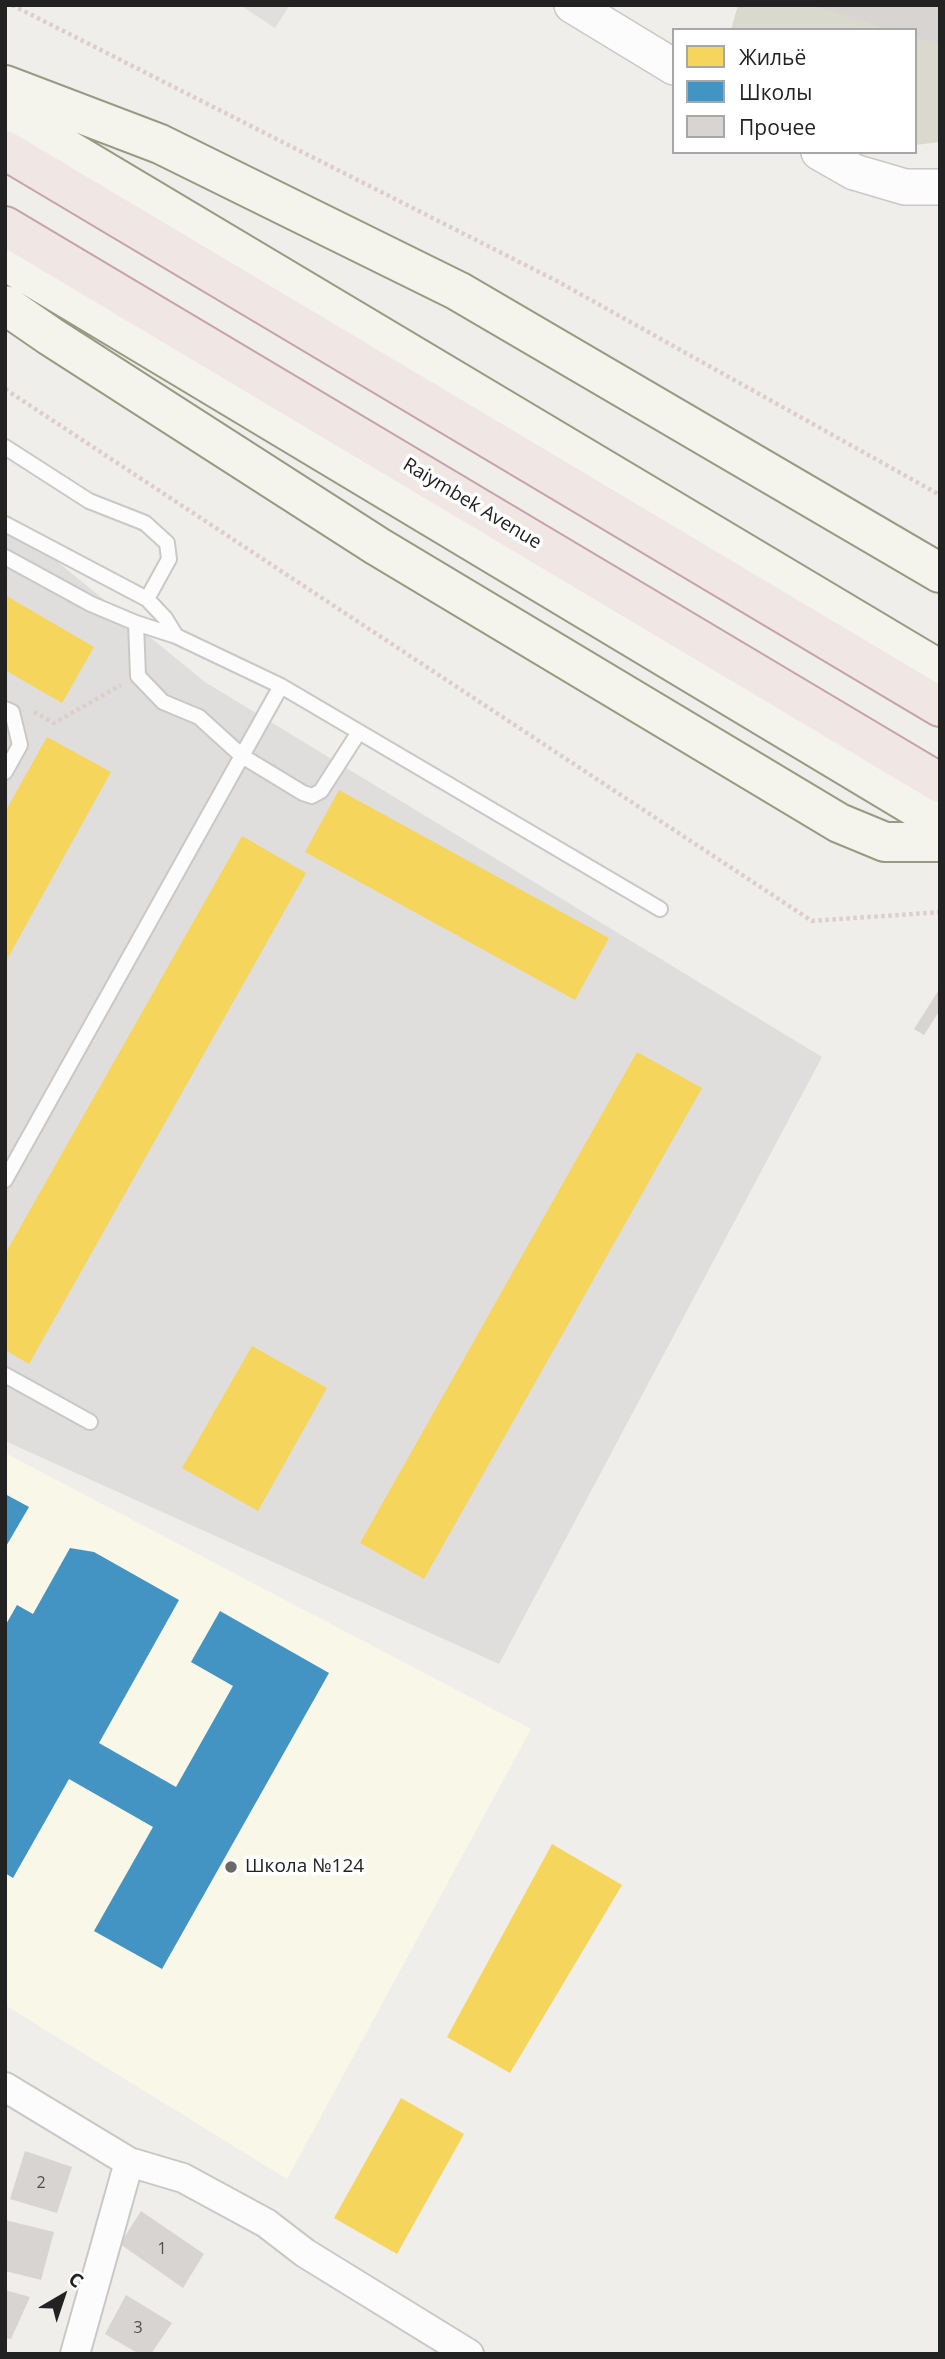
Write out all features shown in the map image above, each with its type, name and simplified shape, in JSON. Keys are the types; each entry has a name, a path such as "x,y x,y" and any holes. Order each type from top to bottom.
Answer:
{"highway":[{"path":"5,150 940,707"},
{"name":"Raiymbek Avenue","path":"5,226 940,783"}],"main road":[{"path":"5,85 160,144 458,291 940,573"},
{"path":"5,112 940,670"},
{"path":"5,261 940,822"},
{"path":"5,305 377,546 839,823 885,842 940,842"}],"street":[{"path":"572,5 672,66"},
{"path":"822,154 854,172 905,187 940,187"},
{"path":"5,2087 129,2162 183,2178 266,2223 306,2253 468,2354"},
{"path":"75,2354 129,2162"}],"lane":[{"path":"5,447 89,501 145,523 167,543 169,559 147,599"},
{"path":"5,524 147,599 165,618 176,636"},
{"path":"5,557 92,604 176,636 281,686 660,909"},
{"path":"136,623 138,676 163,702 199,717 242,756 303,793 312,796 321,791 359,732"},
{"path":"5,1181 281,686"},
{"path":"5,709 12,712 20,745 5,772"},
{"path":"5,1375 90,1423"}],"path":[{"path":"12,5 557,281 940,495"},
{"path":"5,388 813,921 940,912"},
{"path":"31,711 54,723 138,676"}],"shaded area":[{"path":"240,5 290,5 275,28"},
{"path":"738,5 940,5 940,142 917,145 917,28 732,28"},
{"path":"5,519 205,682 822,1057 499,1664 5,1441"},
{"name":"Школа №124","path":"5,1453 531,1729 287,2179 5,2005"}],"building: Жильё":[{"path":"5,595 94,647 62,703 5,670"},
{"path":"47,737 111,772 5,963 5,812"},
{"path":"339,790 609,938 575,1000 305,852"},
{"path":"242,836 306,873 29,1364 5,1350 5,1254"},
{"path":"637,1052 702,1088 424,1579 360,1543"},
{"path":"252,1346 327,1388 258,1511 182,1468"},
{"path":"552,1844 622,1885 510,2073 447,2037"},
{"path":"401,2098 464,2134 397,2254 334,2218"}],"building: Школы":[{"path":"5,1494 29,1507 5,1548"},
{"name":"Школа №124","path":"70,1548 94,1552 179,1600 99,1743 176,1787 233,1686 191,1662 220,1611 329,1673 162,1969 94,1931 153,1827 69,1779 13,1878 5,1873 5,1626 17,1605 33,1614"}],"building: Прочее":[{"path":"812,5 940,5 940,44 917,38 917,28 885,28"},
{"path":"940,988 940,1010 924,1035 914,1029"},
{"path":"25,2151 72,2167 57,2213 10,2199"},
{"path":"141,2211 204,2254 183,2288 120,2244"},
{"path":"5,2220 54,2232 41,2280 5,2271"},
{"path":"5,2290 30,2297 11,2339 5,2338"},
{"path":"126,2295 172,2323 151,2354 139,2354 105,2334"}],"place":[{"name":"Школа №124","path":"231,1867"}]}
